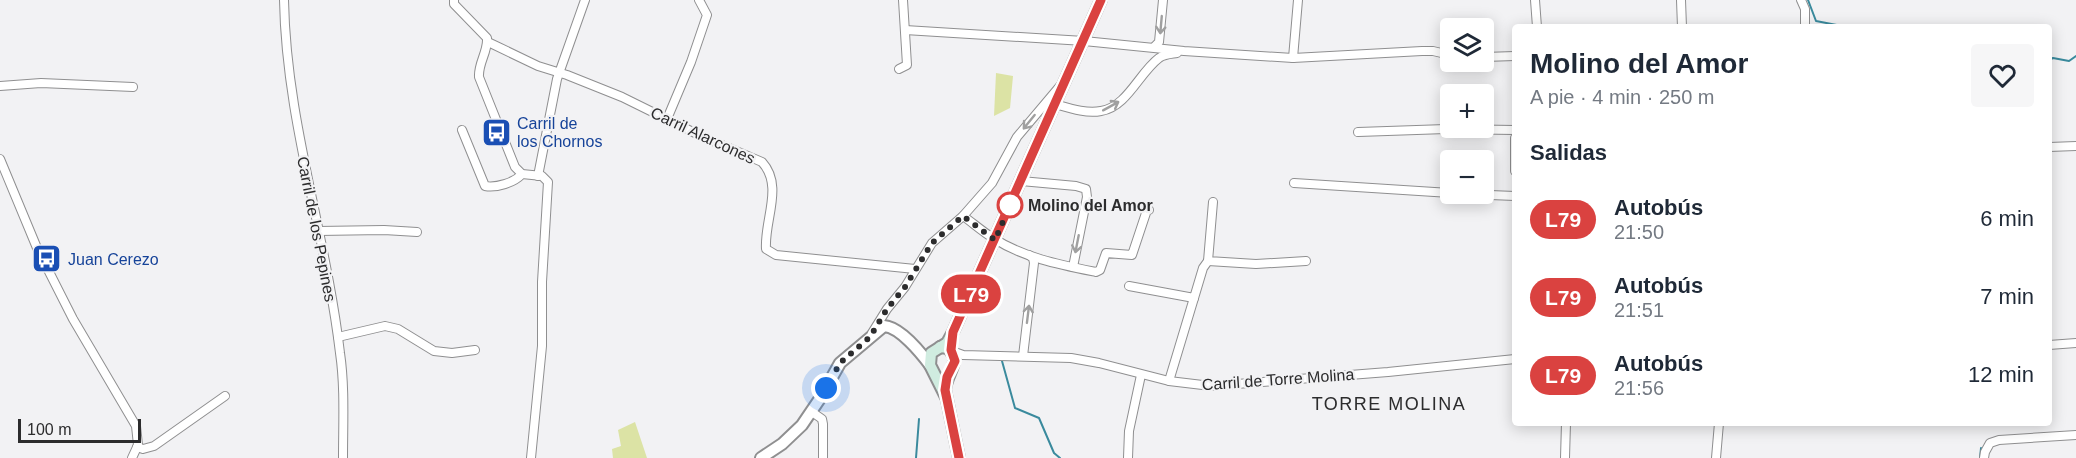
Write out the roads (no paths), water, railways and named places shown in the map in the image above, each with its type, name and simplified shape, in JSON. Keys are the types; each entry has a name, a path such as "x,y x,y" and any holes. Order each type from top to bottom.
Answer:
{"main road":[{"path":"946,397 931,367 930,354 945,349 1101,0"},
{"path":"945,349 955,357 946,381 946,397 959,458"},
{"path":"931,367 940,373 952,367"}],"street":[{"name":"Carril de los Pepines","path":"284,0 295,116 341,353 343,458"},
{"path":"454,0 454,4 487,38 488,42 479,67 479,77 517,171 522,174 545,177 549,185 542,282 542,346 531,458"},
{"path":"538,176 548,115 559,73 585,0"},
{"path":"667,119 691,62 707,15 699,0"},
{"path":"898,69 907,65 903,0"},
{"path":"1152,47 1160,42 1164,0"},
{"path":"1293,58 1298,0"},
{"path":"1535,0 1537,24"},
{"path":"1681,0 1682,24"},
{"path":"1801,0 1805,9 1805,24"},
{"path":"905,30 1084,41 1184,51 1293,58 1422,51 1440,54"},
{"name":"Carril Alarcones","path":"488,42 538,66 611,93 701,136 759,160 765,165 773,184 766,234 766,249 770,252 776,255 915,269"},
{"path":"1152,47 1158,52 1156,61"},
{"path":"1055,104 1088,111 1099,112 1109,109 1124,98 1156,61 1163,56 1184,51"},
{"path":"1494,57 1512,56"},
{"path":"870,337 932,243 963,216 992,183 1017,137 1067,78"},
{"path":"0,86 51,83 133,87"},
{"path":"1358,132 1440,129"},
{"path":"462,130 485,186 490,187 511,181 522,174"},
{"path":"1494,130 1512,130"},
{"path":"2052,147 2076,146"},
{"path":"0,159 37,248 73,319 136,426 137,447 132,458"},
{"path":"1021,181 1086,189 1087,196 1072,267"},
{"path":"1293,183 1440,192"},
{"path":"1494,195 1512,196"},
{"path":"1168,381 1203,268 1208,261 1213,202"},
{"path":"963,216 995,240 1027,254 1048,262 1098,272 1107,253 1131,256 1143,218 1149,210"},
{"path":"318,231 417,232"},
{"path":"1023,356 1034,260 1027,254"},
{"path":"1208,261 1253,264 1306,261"},
{"path":"1033,273 1038,265 1048,262"},
{"path":"1129,286 1194,298"},
{"path":"887,309 886,317 892,327 908,340 931,367"},
{"path":"338,337 385,326 398,329 434,351 475,350"},
{"path":"761,458 795,433 812,412 840,363 884,326 892,327"},
{"path":"908,340 945,349"},
{"path":"2052,345 2076,343"},
{"name":"Carril de Torre Molina","path":"945,349 971,355 1071,358 1168,381 1211,386 1512,359"},
{"path":"952,367 961,358 971,355"},
{"path":"1128,458 1129,431 1141,375"},
{"path":"137,447 143,449 154,446 225,396"},
{"path":"812,412 822,419 823,458"},
{"path":"1566,426 1566,458"},
{"path":"1716,458 1719,426"},
{"path":"1984,458 1990,443 1999,440 2076,435"}],"waterway":[{"path":"1808,0 1816,21 1832,24"},
{"path":"2052,58 2069,61 2076,56"},
{"path":"1002,361 1015,408 1039,418 1054,453 1060,458"},
{"path":"916,458 919,419"},
{"path":"1980,458 1981,448"}],"place":[{"name":"Carril de los Chornos","path":"496,132"},
{"name":"Molino del Amor","path":"1010,205"},
{"name":"Juan Cerezo","path":"47,259"}],"district":[{"name":"TORRE MOLINA","path":"1389,404"}]}
